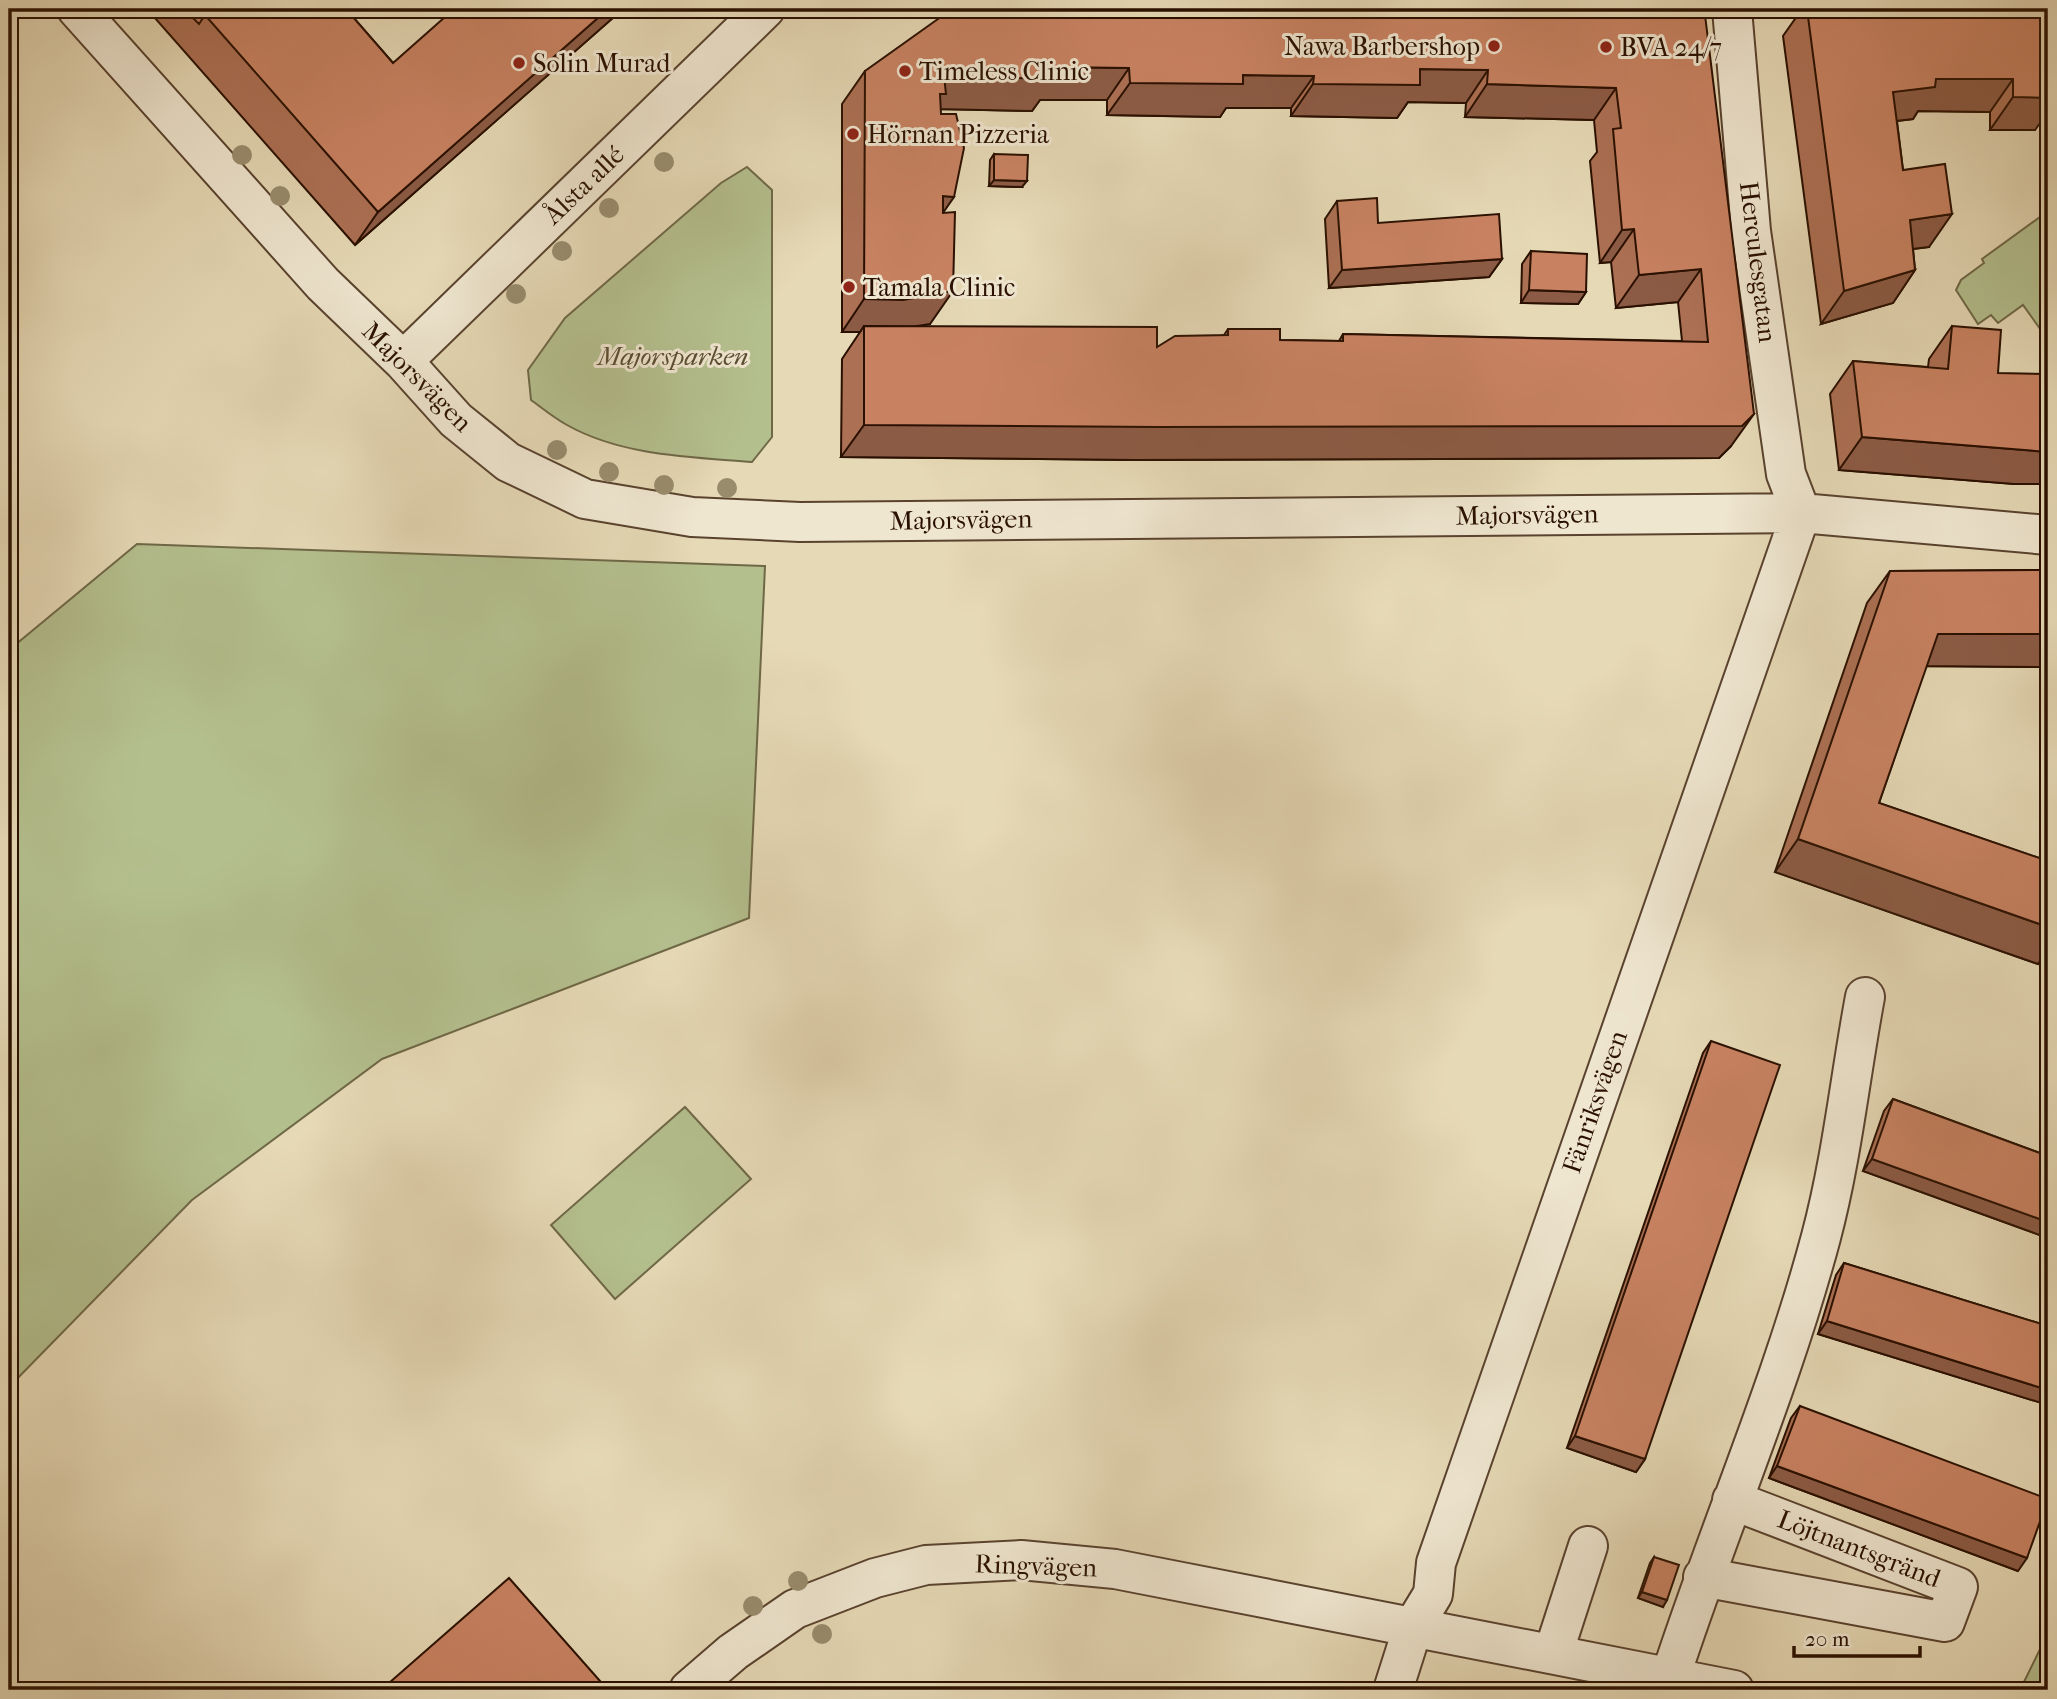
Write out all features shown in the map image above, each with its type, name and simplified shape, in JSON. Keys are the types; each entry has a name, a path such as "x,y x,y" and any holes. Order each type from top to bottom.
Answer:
{"street":[{"name":"Majorsvägen","path":"77,9 323,284 403,360 456,420 508,462 585,499 692,517 800,522 1801,513 2048,535"},
{"name":"Ålsta allé","path":"403,360 765,9"},
{"name":"Herculesgatan","path":"1732,9 1753,244 1786,474 1801,513"},
{"name":"Fänriksvägen","path":"1392,1690 1413,1627 1433,1594 1440,1550 1801,513"},
{"path":"1670,1678 1703,1577 1784,1363 1822,1236 1839,1163 1865,997"},
{"name":"Löjtnantsgränd","path":"1703,1577 1945,1622 1958,1587 1732,1500"},
{"path":"1553,1654 1588,1546"},
{"name":"Ringvägen","path":"689,1690 733,1652 794,1609 876,1578 926,1565 1021,1560 1115,1569 1734,1690"}],"green space":[{"name":"Majorsparken","path":"747,167 772,190 772,437 752,462 657,453 611,443 567,425 531,400 528,370 565,318 721,183"},
{"path":"2048,202 2048,329 2043,333 2023,305 1998,323 1991,315 1978,324 1956,290 1961,280 1984,263 1982,259 2044,214 2040,208"},
{"path":"137,544 765,566 749,918 382,1059 192,1200 9,1387 9,650"},
{"path":"685,1107 751,1179 615,1299 551,1225"},
{"path":"2048,1633 2048,1690 2020,1690"}],"building":[{"path":"186,9 212,9 199,24"},
{"path":"212,9 346,9 393,63 454,9 608,9 378,212 205,15"},
{"path":"952,9 1698,9 1705,15 1754,414 1742,426 864,425 864,326 1157,327 1157,347 1175,336 1228,335 1228,329 1280,329 1280,340 1343,341 1343,334 1708,342 1701,269 1639,275 1634,229 1622,230 1613,129 1621,128 1616,88 1487,84 1488,70 1420,69 1420,85 1313,84 1314,76 1243,75 1243,84 1130,83 1129,68 1055,67 1055,79 944,76 946,94 940,94 941,114 956,114 964,148 954,197 943,196 943,213 955,212 953,291 903,300 864,299 865,71"},
{"path":"1807,9 2048,9 2048,98 2013,97 2013,79 1936,79 1935,87 1893,92 1903,170 1945,164 1952,214 1910,220 1915,270 1844,291"},
{"path":"994,154 1028,155 1027,181 994,180"},
{"path":"1377,198 1378,223 1499,214 1502,259 1342,270 1337,201"},
{"path":"1531,251 1587,254 1586,292 1529,290"},
{"path":"1952,326 2001,330 1998,373 2048,374 2048,452 1862,437 1853,361 1948,369"},
{"path":"2048,570 2048,634 1938,634 1879,803 2048,861 2048,927 1798,839 1890,571"},
{"path":"1711,1041 1780,1065 1645,1459 1575,1436"},
{"path":"1893,1099 2048,1156 2048,1222 1872,1159"},
{"path":"1844,1263 2048,1326 2048,1390 1827,1321"},
{"path":"1800,1406 2048,1499 2027,1558 1777,1466"},
{"path":"1654,1557 1679,1565 1667,1600 1642,1592"},
{"path":"509,1578 600,1681 590,1690 381,1690"}],"place":[{"name":"Nawa Barbershop","path":"1494,46"},
{"name":"BVA 24/7","path":"1606,47"},
{"name":"Solin Murad","path":"519,63"},
{"name":"Timeless Clinic","path":"905,71"},
{"name":"Hörnan Pizzeria","path":"853,134"},
{"name":"Tamala Clinic","path":"849,287"}]}
